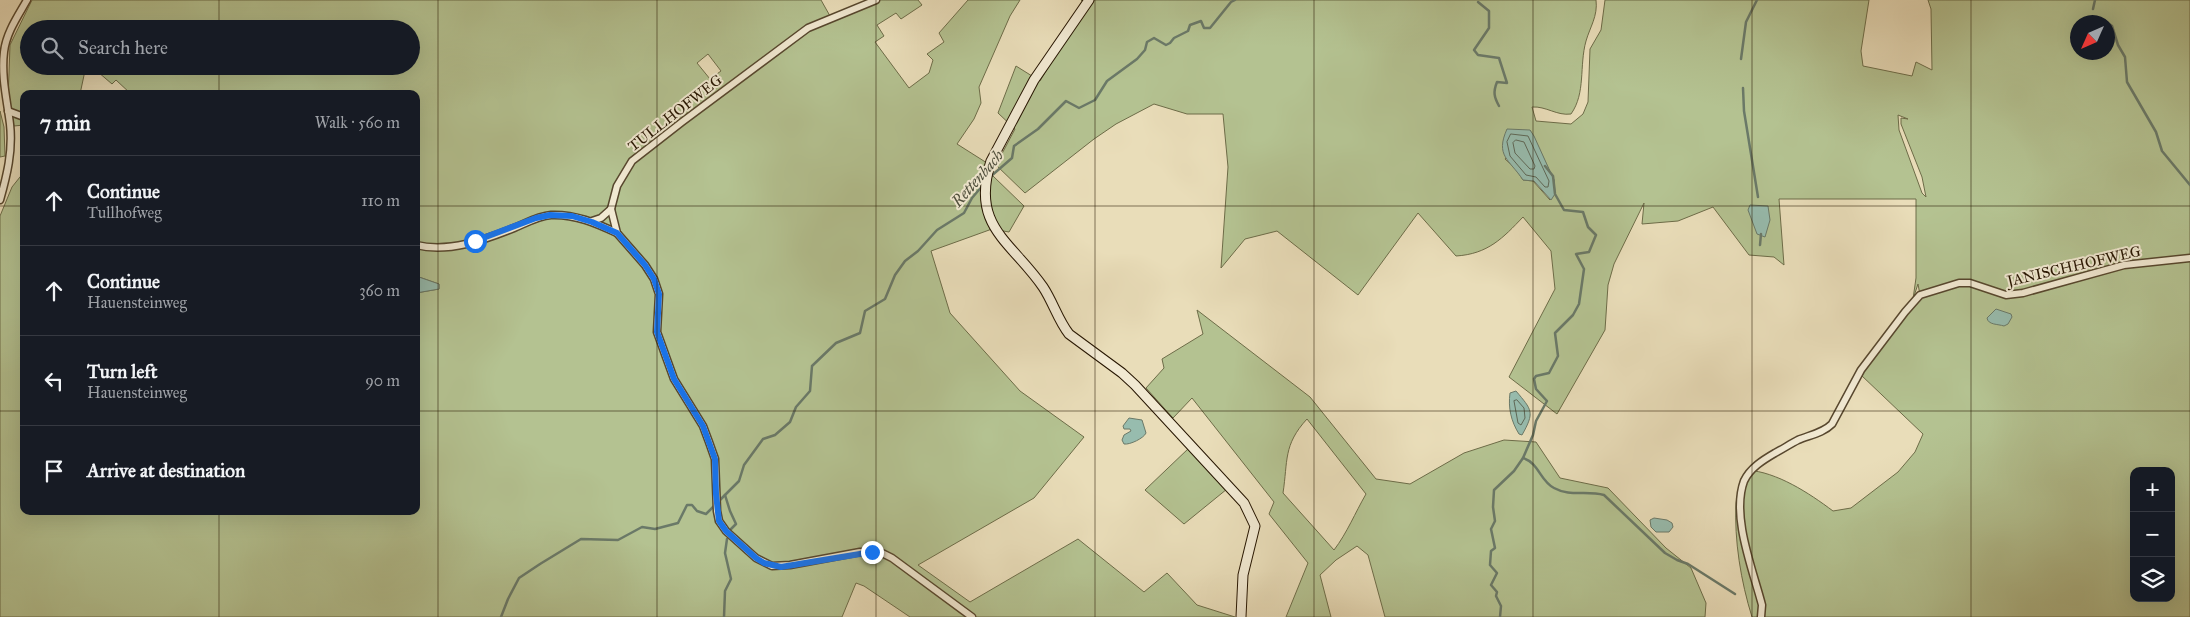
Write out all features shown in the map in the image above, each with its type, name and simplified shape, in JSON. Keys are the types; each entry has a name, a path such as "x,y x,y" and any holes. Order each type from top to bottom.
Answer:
{"street":[{"path":"0,200 11,150 4,73 4,51 8,33 28,0"},
{"name":"TULLHOFWEG","path":"610,209 617,186 632,161 808,28 876,0"},
{"path":"1089,0 1034,80 994,156 986,186 987,210 992,224 1042,286 1064,327 1076,340 1107,361 1135,385 1230,486 1251,514 1254,521 1254,532 1243,575 1241,617"},
{"path":"8,111 20,116"},
{"path":"592,222 601,218 610,209 617,233 645,265 654,279 659,294 657,332 674,379 703,426 715,459 717,511 719,521 726,531 764,563 781,567 860,552 882,553 892,558 972,617"},
{"path":"420,245 442,248 488,238 536,218 550,215 572,216 617,233"},
{"name":"JANISCHHOFWEG","path":"1761,617 1762,605 1743,532 1740,507 1744,482 1754,466 1764,459 1799,440 1828,429 1861,370 1920,295 1959,283 1970,283 2006,295 2023,293 2124,265 2190,258"}],"green space":[{"path":"32,0 821,0 830,16 868,0 918,0 922,5 901,19 896,13 877,25 884,36 875,42 909,88 929,73 933,60 927,54 944,42 939,33 968,0 1020,0 1010,16 979,87 981,103 974,119 957,144 987,163 977,179 993,176 1024,206 1009,232 992,229 931,251 950,313 1020,391 1084,437 1034,498 918,565 970,602 1078,539 1144,592 1167,573 1197,605 1235,617 910,617 864,586 856,583 842,617 0,617 0,216 12,187 20,177 20,515 420,515 420,292 439,289 439,284 420,277 420,90 127,90 116,80 112,84 102,75 420,75 420,20 22,20","holes":["708,54 721,71 710,79 697,63"]},
{"path":"1081,0 1596,0 1595,16 1584,50 1579,97 1576,106 1571,114 1561,114 1532,107 1536,121 1571,124 1583,114 1588,102 1590,49 1601,30 1605,0 1869,0 1861,51 1863,66 1912,76 1916,62 1932,70 1931,9 1928,0 2190,0 2190,617 1752,617 1742,575 1736,532 1736,503 1740,486 1747,470 1770,475 1792,484 1833,511 1851,508 1898,472 1915,452 1923,434 1861,375 1920,295 1918,284 1913,299 1916,278 1916,199 1779,199 1784,265 1774,257 1749,255 1713,207 1678,221 1642,224 1644,203 1614,264 1608,285 1605,330 1557,414 1509,377 1555,289 1551,251 1523,217 1494,244 1477,252 1456,256 1418,213 1358,295 1277,231 1245,239 1221,268 1228,167 1223,114 1187,114 1154,104 1116,124 1094,139 1025,193 996,165 1015,129 998,113 1016,66 1040,81 1088,6","holes":["1898,115 1908,119 1901,118 1901,124 1922,177 1926,197 1922,193 1899,130","1530,130 1554,180 1550,200 1533,181 1523,180 1516,169 1505,159"]},
{"path":"20,25 20,75 84,75 81,90 20,90 20,125 14,126 8,101 10,45"},
{"path":"0,111 4,127 5,156 0,157"},
{"path":"1197,310 1310,397 1376,479 1410,484 1464,453 1504,440 1536,442 1560,478 1608,488 1666,548 1691,568 1706,603 1705,617 1385,617 1368,555 1357,546 1336,560 1320,575 1331,617 1286,617 1308,563 1269,514 1274,502 1192,398 1173,418 1146,388 1164,368 1162,359 1203,334","holes":["1307,419 1366,494 1334,550 1283,493 1286,462 1290,445 1299,428"]},
{"path":"1189,448 1227,489 1184,524 1145,490"}],"water":[{"path":"1507,129 1530,130 1534,136 1554,180 1555,194 1551,200 1534,181 1523,180 1505,157 1502,145"},
{"path":"1750,205 1768,206 1770,220 1765,237 1757,234 1748,210"},
{"path":"420,277 439,284 439,289 420,292"},
{"path":"1996,309 2011,314 2012,317 2008,324 2004,326 1991,323 1988,320 1987,318"},
{"path":"1516,391 1526,403 1530,412 1529,421 1522,435 1516,429 1509,404 1510,393"},
{"path":"1129,418 1142,420 1146,433 1136,441 1124,444 1122,440 1124,435 1131,431 1130,429 1124,429 1123,426"},
{"path":"1654,518 1667,520 1672,523 1673,527 1669,532 1656,532 1651,527 1650,520"}],"waterway":[{"name":"Rettenbach","path":"990,177 1012,158 1014,146 1038,129 1066,101 1079,108 1095,100 1107,81 1137,59 1145,50 1147,42 1154,38 1166,45 1174,38 1188,31 1190,25 1201,21 1204,28 1210,28 1231,2 1235,0"},
{"path":"1741,59 1746,22 1757,0"},
{"path":"2093,9 2095,0"},
{"path":"1478,2 1489,11 1489,28 1474,50 1478,55 1499,58 1507,83 1497,82 1495,94 1499,106"},
{"path":"2115,36 2125,57 2127,82 2156,132 2162,151 2190,185"},
{"path":"1743,88 1744,111 1758,197"},
{"path":"1500,617 1501,606 1496,596 1497,592 1491,585 1497,573 1490,565 1491,551 1495,548 1491,529 1495,521 1493,507 1494,490 1514,471 1523,458 1533,435 1536,421 1547,401 1536,389 1534,379 1536,376 1549,373 1558,356 1555,333 1573,315 1579,304 1584,269 1576,254 1589,252 1596,235 1588,227 1583,212 1564,210 1555,194 1553,176 1545,166"},
{"name":"Rettenbach","path":"719,501 739,481 744,465 763,439 775,435 790,422 796,407 810,391 812,366 836,343 860,333 865,311 885,299 895,275 905,261 918,251 937,230 964,213 972,198 983,185"},
{"path":"1760,245 1761,234"},
{"path":"1523,458 1533,464 1549,485 1560,491 1604,495 1665,553 1688,564 1735,594"},
{"path":"725,495 736,524 731,529"},
{"name":"Rettenbach","path":"501,617 519,578 581,539 618,540 642,527 655,529 678,523 687,505 692,505 697,511 706,514 715,505"},
{"path":"724,617 725,591 731,579 725,553 727,539"}],"route":[{"path":"475,241 488,238 536,218 550,215 572,216 617,233 645,265 654,279 659,294 657,332 674,379 680,392 691,405 703,426 715,459 717,511 719,521 726,531 756,558 772,566 781,567 860,552 872,552"}]}
